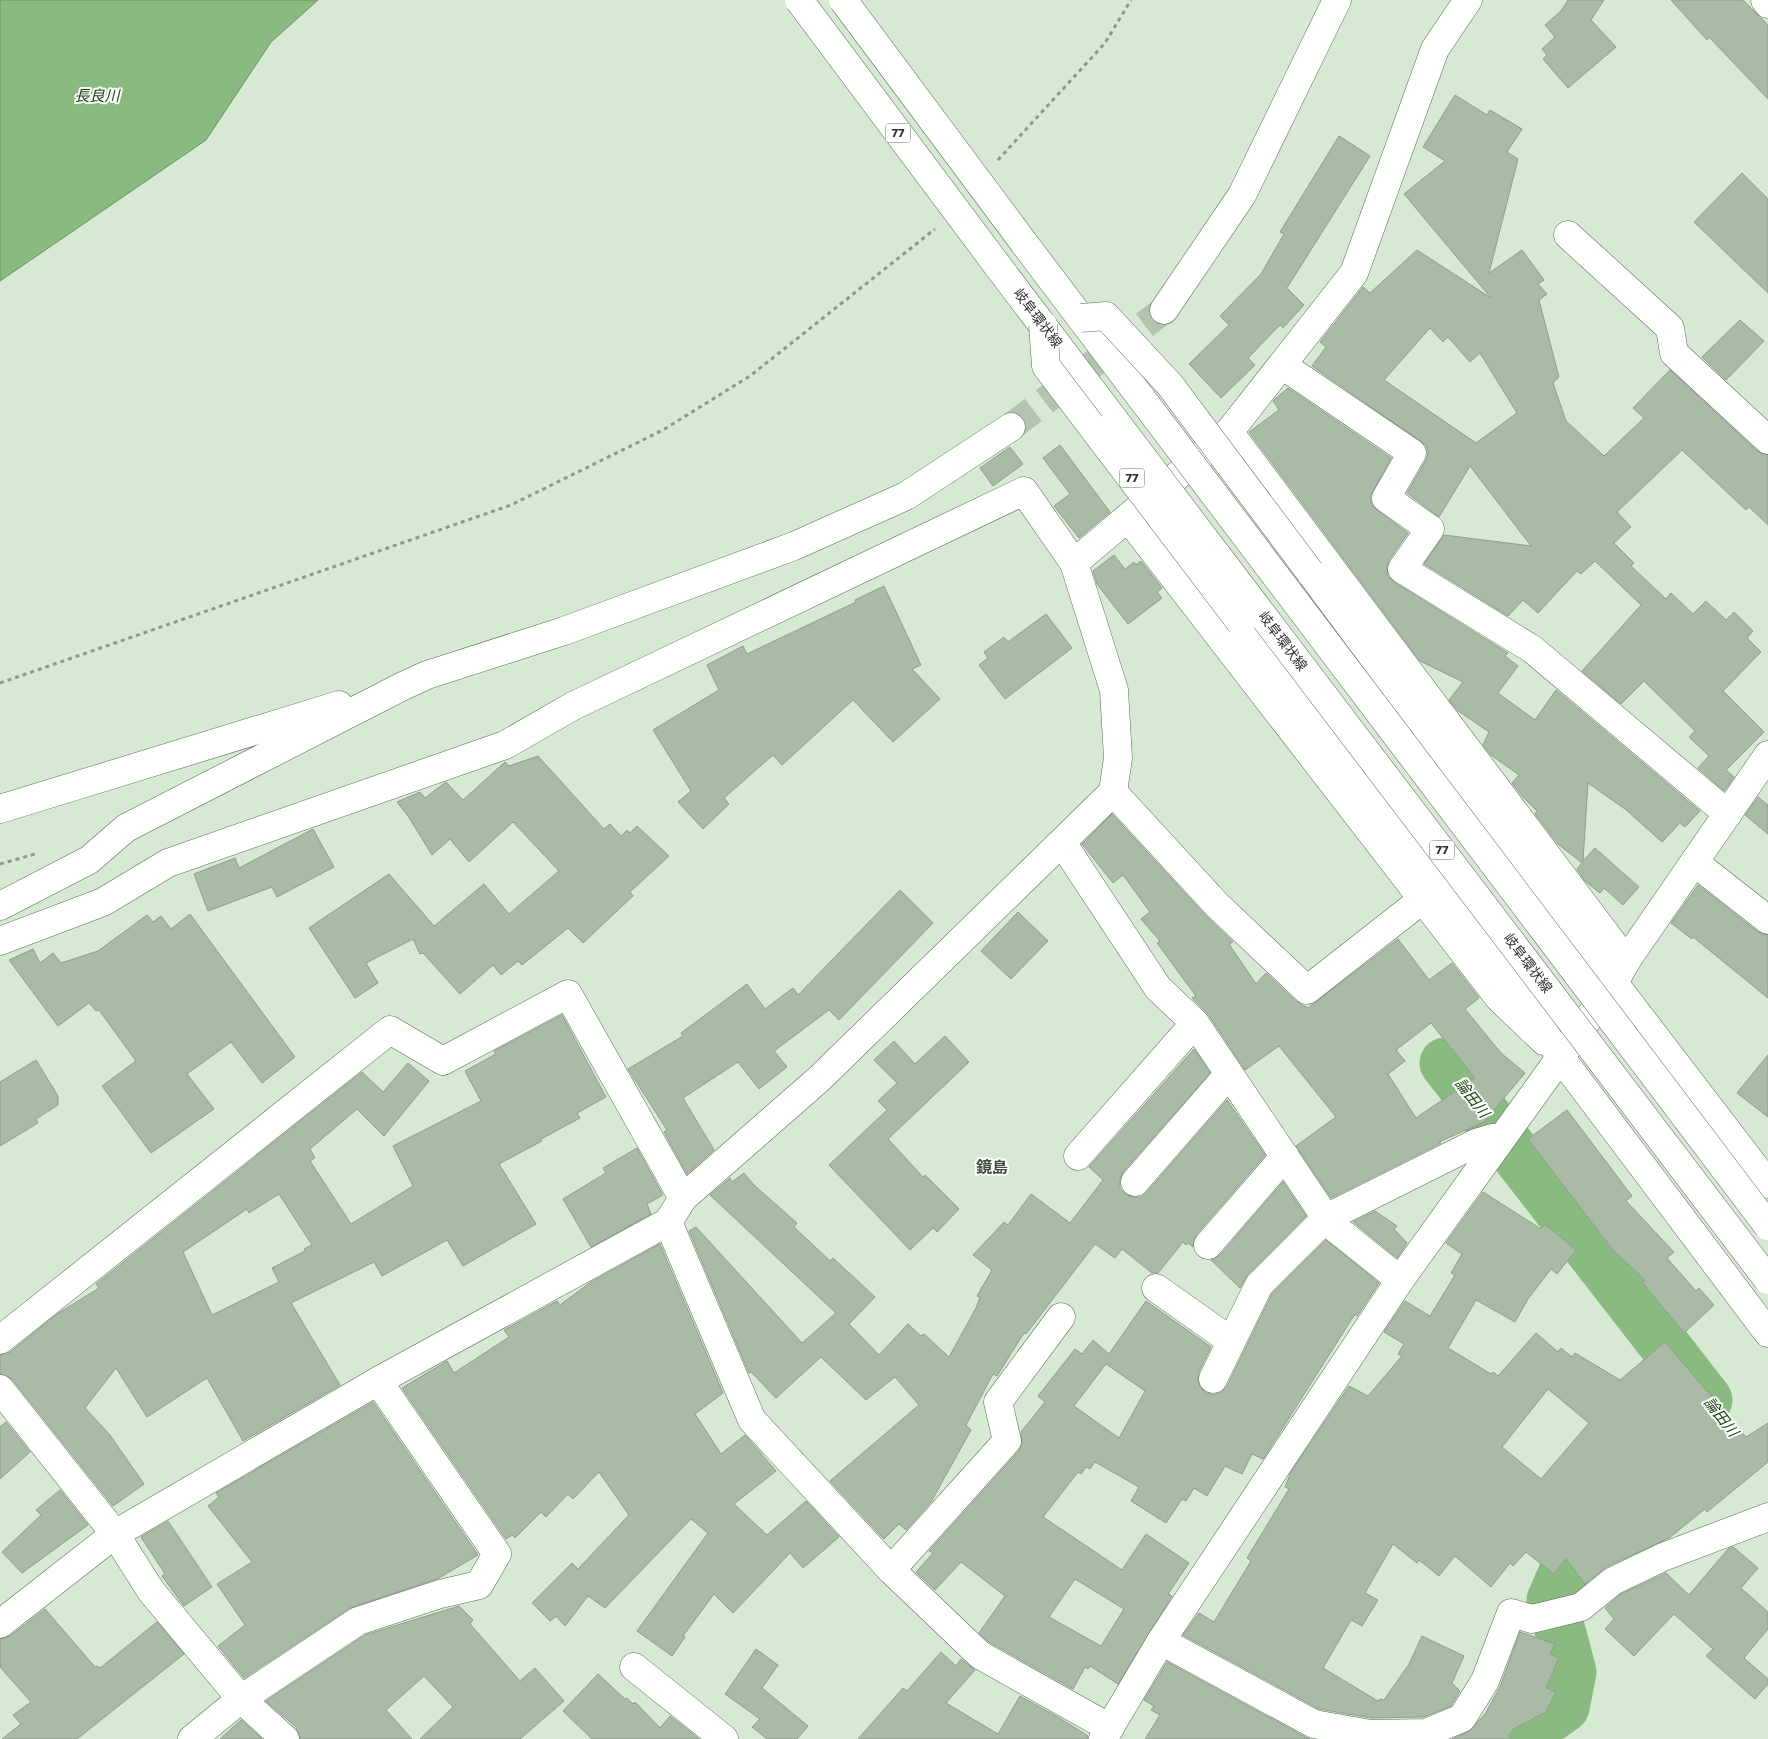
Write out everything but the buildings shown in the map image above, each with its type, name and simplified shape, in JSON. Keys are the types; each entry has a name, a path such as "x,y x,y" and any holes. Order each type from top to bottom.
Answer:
{"street":[{"name":"岐阜環状線","path":"799,0 1115,421 1768,1280"},
{"name":"77","path":"842,0 1024,244 1768,1226"},
{"path":"1164,310 1242,195 1337,0"},
{"path":"1074,563 1229,432 1354,273 1435,49 1468,0"},
{"path":"1765,0 1768,4"},
{"path":"1568,235 1670,328 1674,353 1768,440"},
{"path":"1081,318 1106,316 1170,385 1310,572 1620,972"},
{"name":"77","path":"1043,325 1046,366 1509,980 1561,1058 1768,1333"},
{"path":"1282,365 1412,452 1386,498 1430,530 1402,569 1532,649 1728,814"},
{"path":"0,906 89,860 126,828 402,686 427,675 564,631 794,546 906,496 1011,427"},
{"path":"1229,432 1620,972 1768,1184"},
{"path":"0,941 103,902 168,863 505,745 573,706 1024,491 1074,563 1114,690 1118,758 1113,792 1062,844 819,1079 684,1198 668,1222 378,1381 115,1534 0,1624"},
{"path":"1128,518 1498,998 1561,1058"},
{"path":"0,809 204,745 402,686"},
{"path":"668,1222 752,1420 891,1570 980,1654 1106,1734 1161,1641 1400,1280 1561,1058 1768,755"},
{"path":"1113,792 1217,905 1307,990 1423,899"},
{"path":"1062,844 1158,988 1195,1023 1326,1218 1400,1280"},
{"path":"1694,862 1768,920"},
{"path":"0,1340 390,1030 443,1061 568,994 684,1198"},
{"path":"1078,1156 1195,1023"},
{"path":"1135,1182 1229,1074"},
{"path":"1212,1379 1259,1285 1326,1218 1476,1143 1493,1138 1498,1144"},
{"path":"1208,1245 1284,1156"},
{"path":"1156,1288 1231,1341"},
{"path":"891,1570 1007,1441 998,1402 1061,1317"},
{"path":"192,1739 241,1699 358,1621 440,1594 479,1585 497,1554 378,1381"},
{"path":"0,1389 115,1534 151,1591 241,1699 285,1739"},
{"path":"1161,1641 1314,1724 1370,1734 1426,1733 1462,1718 1485,1681 1511,1613 1532,1619 1581,1607 1613,1581 1663,1557 1768,1517"},
{"path":"634,1667 724,1739"}],"path":[{"path":"994,165 1105,43 1131,0"},
{"path":"0,683 520,501 663,430 750,376 928,236 942,222"}],"water":[{"name":"長良川","path":"0,0 318,0 271,42 206,140 0,281"}],"waterway":[{"name":"論田川","path":"1445,1063 1707,1400"},
{"name":"論田川","path":"1519,1739 1564,1707 1571,1672 1552,1600 1568,1563 1597,1529 1620,1515"}],"tunnel":[{"path":"1011,427 1164,310"}],"district":[{"name":"鏡島","path":"992,1167"}]}
